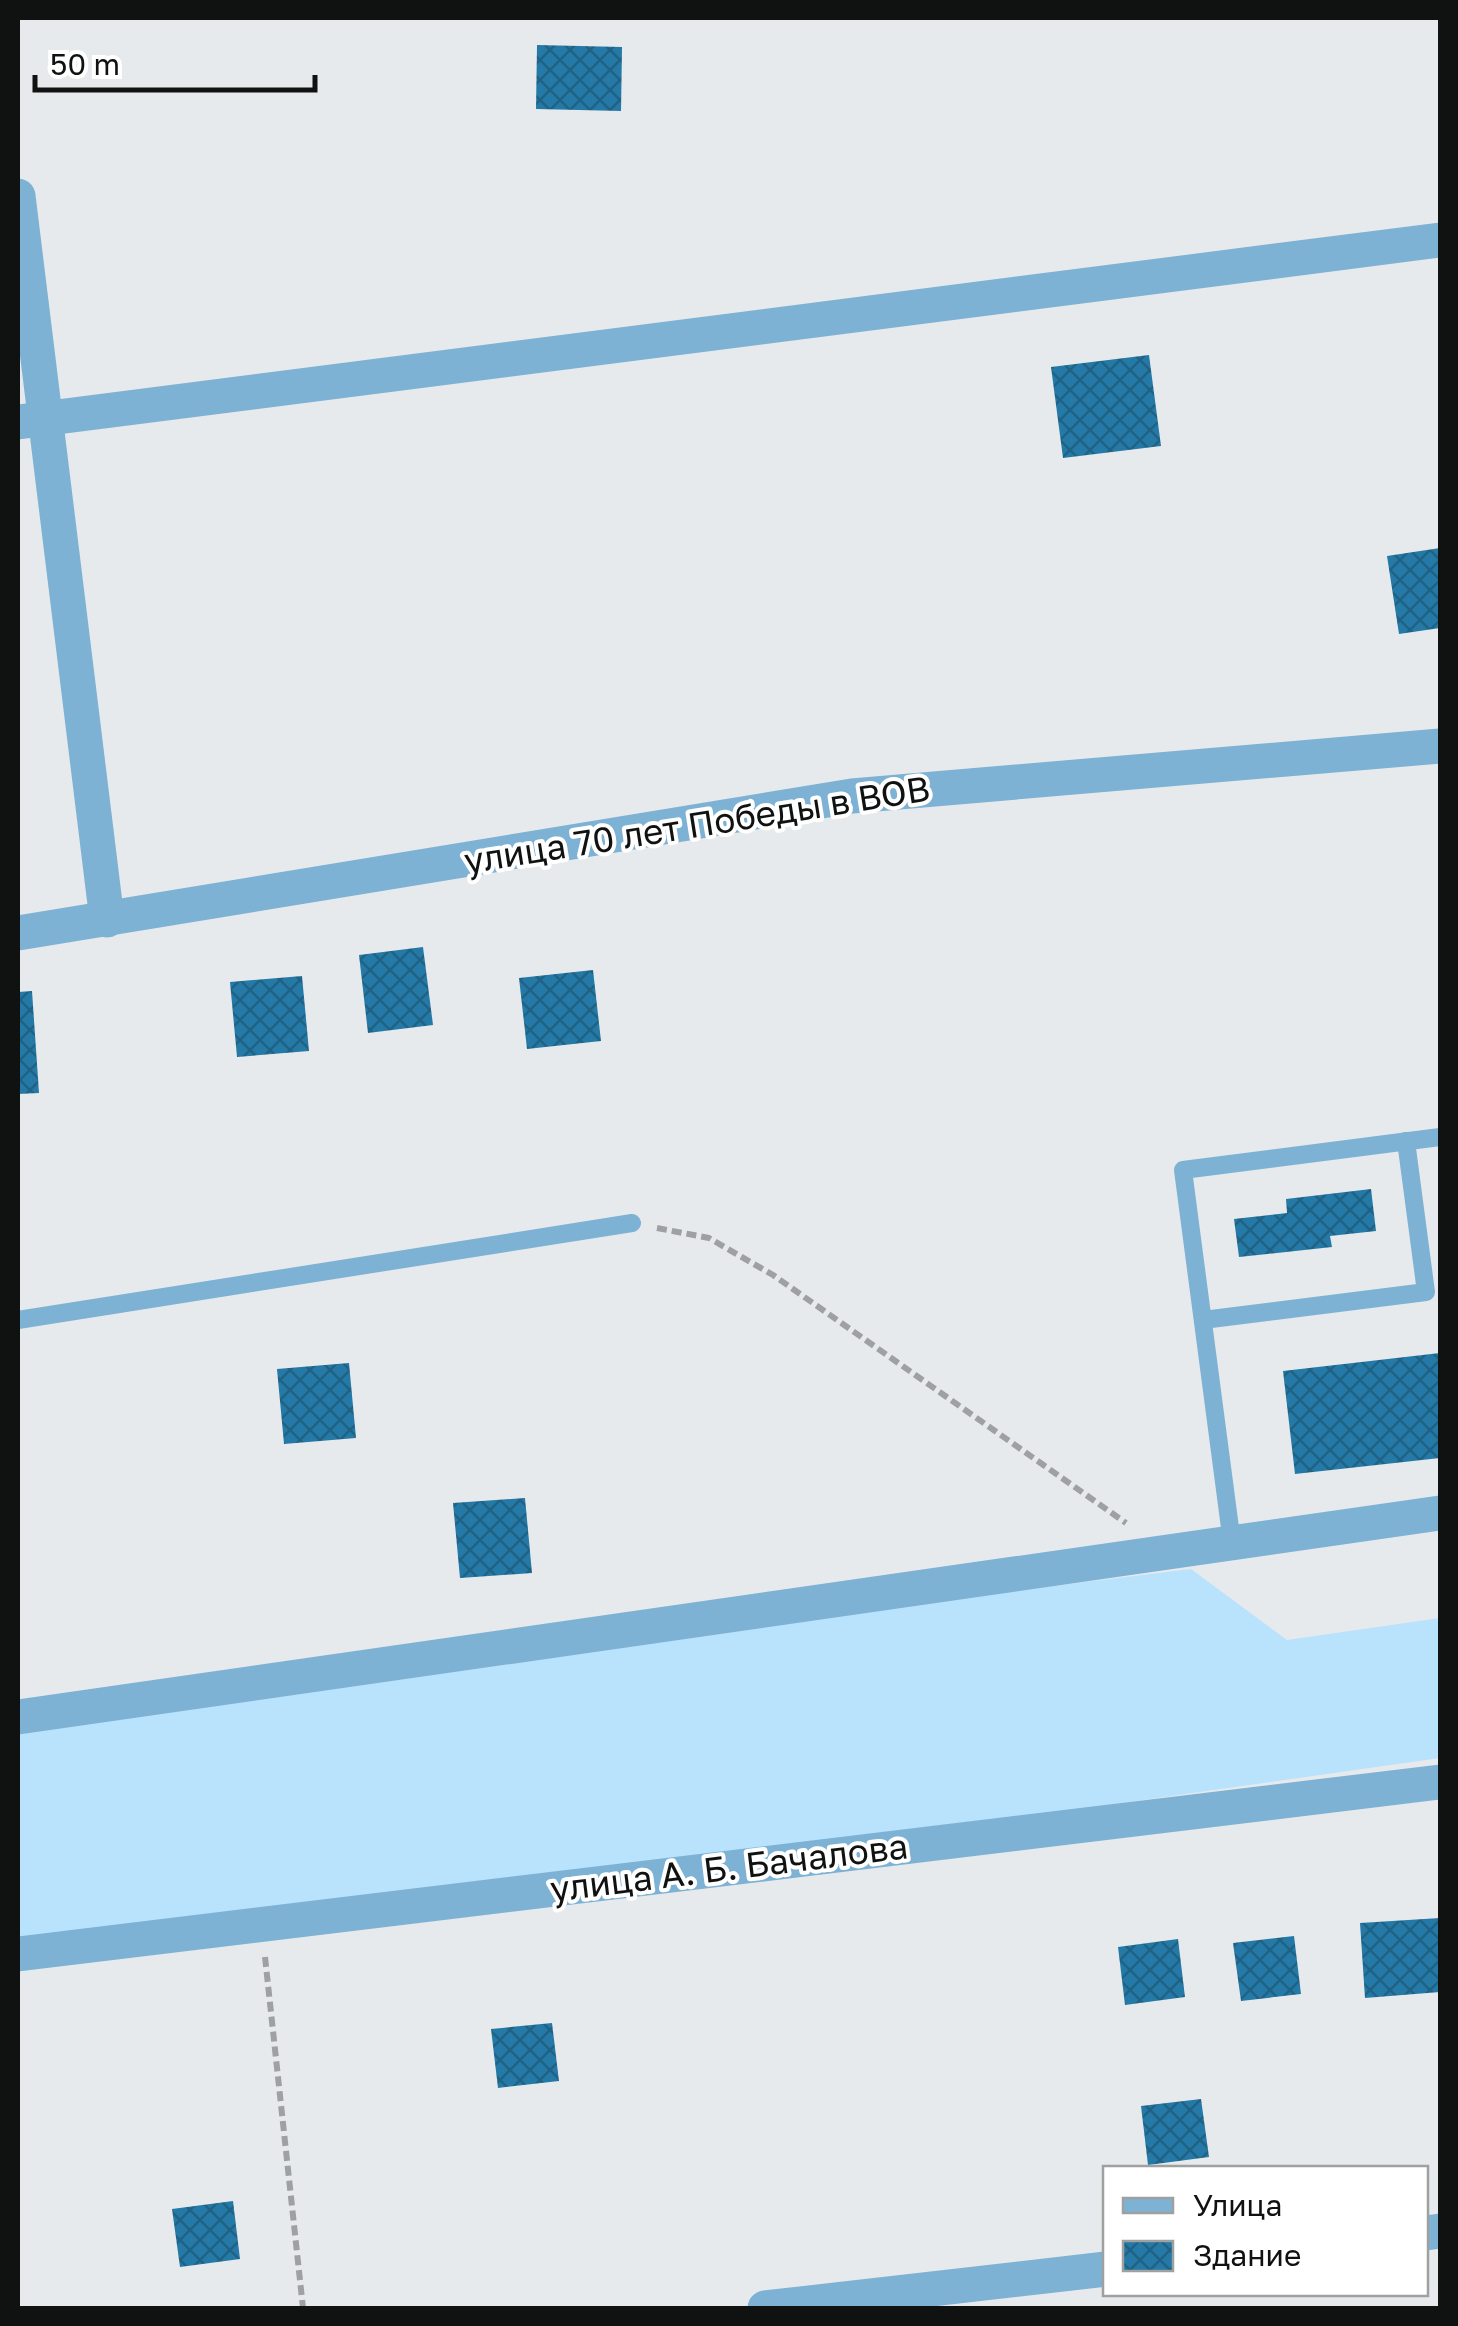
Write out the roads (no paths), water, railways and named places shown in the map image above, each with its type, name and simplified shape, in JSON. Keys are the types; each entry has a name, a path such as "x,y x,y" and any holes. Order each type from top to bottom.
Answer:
{"street":[{"path":"18,196 31,420 107,920"},
{"path":"31,420 1440,240"},
{"name":"улица 70 лет Победы в ВОВ","path":"18,932 852,796 1440,746"},
{"path":"18,1717 1440,1513"},
{"name":"улица А. Б. Бачалова","path":"18,1954 1440,1782"},
{"path":"765,2308 1103,2269"}],"lane":[{"path":"1232,1543 1183,1170 1440,1136"},
{"path":"1203,1320 1426,1292 1406,1141"},
{"path":"18,1320 632,1223"}]}
